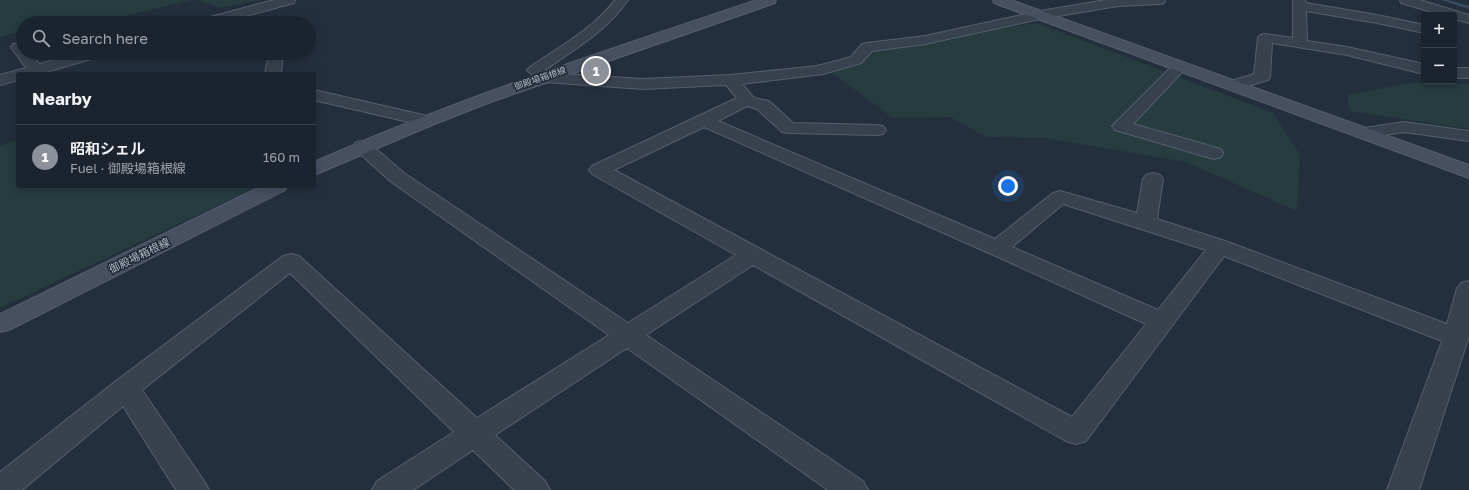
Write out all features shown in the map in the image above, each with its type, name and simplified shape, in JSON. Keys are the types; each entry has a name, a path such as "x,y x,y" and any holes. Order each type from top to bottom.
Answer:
{"main road":[{"name":"御殿場箱根線","path":"316,168 362,146 474,101 770,0"},
{"path":"999,0 1469,172"},
{"name":"御殿場箱根線","path":"0,324 274,188"}],"street":[{"path":"230,16 289,0"},
{"path":"622,0 616,11 595,29 535,70 544,77 643,84 730,80 818,71 856,60 867,47 925,40 1040,15 1118,2 1159,0"},
{"path":"1406,0 1466,27"},
{"path":"1300,44 1299,3 1421,28"},
{"path":"249,11 256,16"},
{"path":"1234,85 1262,77 1265,38 1347,52 1421,68"},
{"path":"24,60 29,72 72,60"},
{"path":"273,72 275,60"},
{"path":"1180,66 1121,126 1214,154"},
{"path":"1457,72 1469,73"},
{"path":"0,80 16,76"},
{"path":"730,80 747,99 744,100"},
{"path":"316,95 426,121"},
{"path":"877,130 788,128 763,105 744,100 704,121 599,170 1076,433 1220,247"},
{"path":"704,121 1163,322"},
{"path":"1365,133 1404,127 1469,136"},
{"path":"362,146 397,177 852,490"},
{"path":"1146,222 1153,179"},
{"path":"997,248 1060,197 1146,222 1220,247 1456,337"},
{"path":"388,490 752,255"},
{"path":"0,490 126,388 291,261 534,490"},
{"path":"1403,490 1456,337 1469,288"},
{"path":"126,388 193,490"}],"green space":[{"path":"0,0 191,0 125,16 16,16 16,33 0,37"},
{"path":"198,0 257,0 221,8"},
{"path":"1037,23 1273,113 1300,155 1297,211 1186,162 1044,138 986,137 950,117 893,118 831,72 867,47"},
{"path":"1411,83 1469,84 1469,129 1350,111 1347,95"},
{"path":"16,141 16,188 255,188 0,308 0,146"}],"waterway":[{"path":"1443,0 1469,8"}],"place":[{"name":"昭和シェル","path":"596,71"}]}
